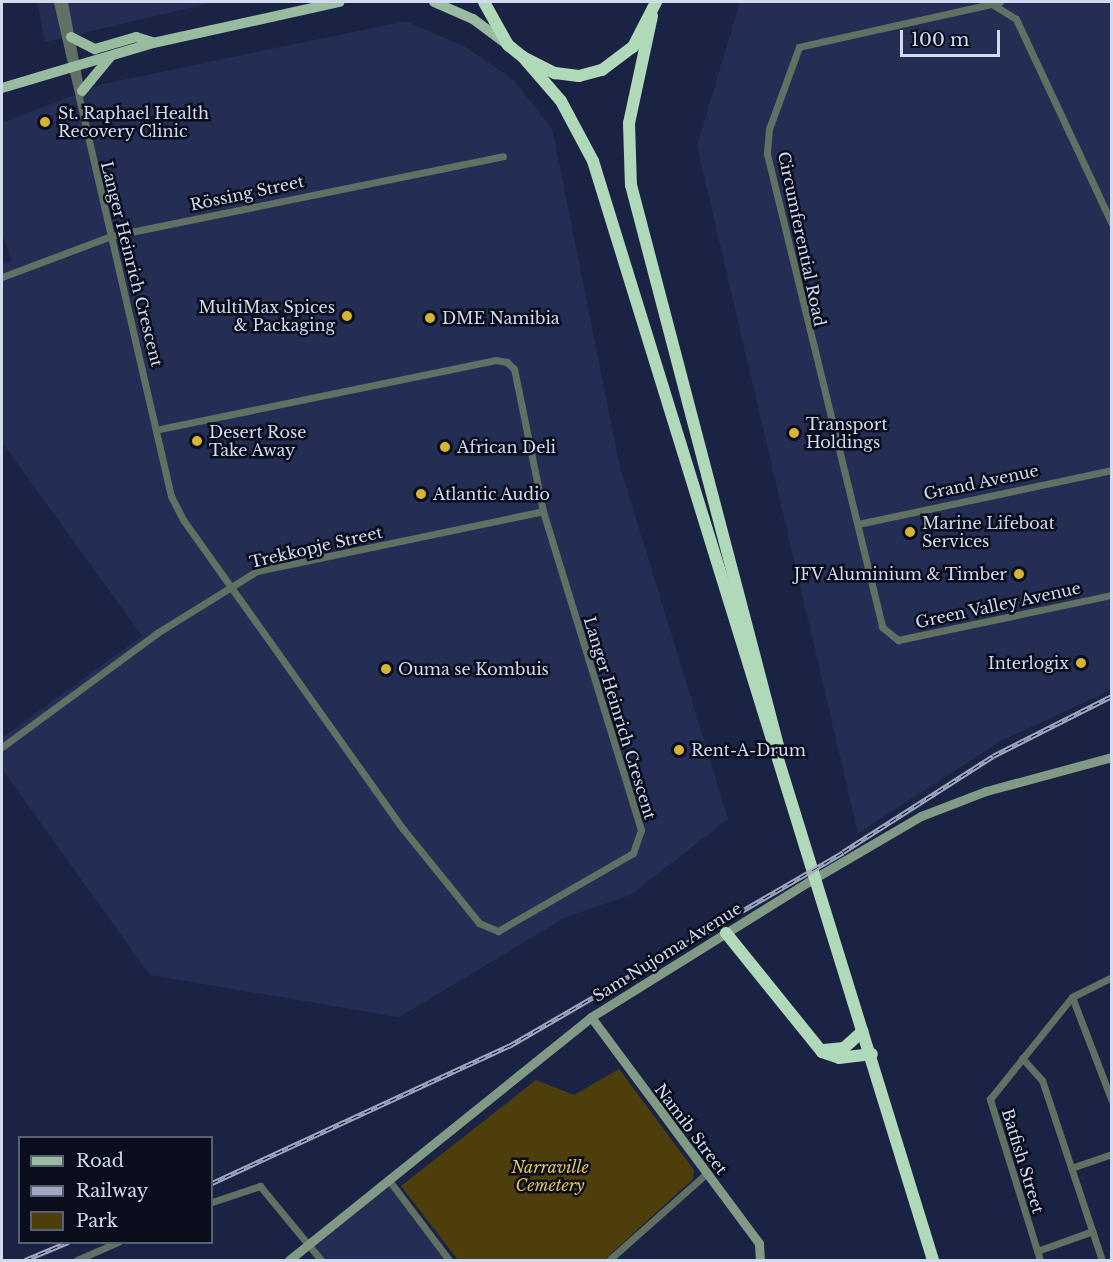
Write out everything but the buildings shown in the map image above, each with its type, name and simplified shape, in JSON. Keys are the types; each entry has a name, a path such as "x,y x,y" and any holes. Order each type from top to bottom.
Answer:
{"highway":[{"path":"484,2 508,45 523,57 561,101 593,161 783,776 937,1260"},
{"path":"656,2 629,123 631,185 776,732 783,776"},
{"path":"523,57 555,73 579,76 602,70 633,47 652,16"},
{"path":"726,933 819,1049 832,1057 871,1054"},
{"path":"819,1049 844,1048 863,1030"},
{"path":"871,1054 933,1260"}],"main road":[{"path":"2,88 153,43 340,2"},
{"path":"434,2 473,19 508,45"},
{"path":"71,37 95,49 136,37 153,43"},
{"path":"82,92 113,54"}],"street":[{"path":"57,2 73,65"},
{"path":"64,2 71,37 73,65"},
{"name":"Circumferential Road","path":"890,636 882,627 767,154 770,129 799,48 1000,2"},
{"path":"988,3 1016,19 1112,224"},
{"name":"Langer Heinrich Crescent","path":"73,65 82,92 81,105"},
{"name":"Langer Heinrich Crescent","path":"73,65 176,509 229,585 410,837 479,923 498,931 633,853 639,843 641,830 543,511 514,369 496,360 159,429"},
{"name":"Rössing Street","path":"2,277 111,236 503,156"},
{"name":"Grand Avenue","path":"858,524 1112,470"},
{"name":"Trekkopje Street","path":"2,747 229,585 257,571 543,511"},
{"name":"Green Valley Avenue","path":"890,636 898,640 1112,595"},
{"name":"Sam Nujoma Avenue","path":"289,1260 591,1017 726,933 921,816 986,791 1112,757"},
{"name":"Batfish Street","path":"1040,1260 990,1099 1072,997 1112,976"},
{"path":"1072,997 1112,1101"},
{"name":"Namib Street","path":"591,1017 759,1243 760,1260"},
{"path":"1022,1058 1042,1080 1102,1260"},
{"path":"1071,1168 1112,1154"},
{"path":"609,1260 706,1174"},
{"path":"388,1179 449,1260"},
{"path":"213,1202 260,1186 321,1260"},
{"path":"1037,1251 1093,1231"},
{"path":"77,1260 113,1244"}],"shaded area":[{"path":"37,2 215,2 45,42"},
{"path":"740,2 1111,2 1111,690 1001,741 858,833 697,146"},
{"path":"406,21 465,47 514,80 552,129 619,463 728,819 630,895 564,918 399,1017 150,975 2,769 2,738 142,636 2,442 2,265 12,261 2,234 2,123 103,84"},
{"path":"388,1179 449,1260 321,1260 309,1245"}],"green space":[{"name":"Narraville Cemetery","path":"619,1069 694,1170 693,1179 604,1260 458,1260 401,1186 536,1080 574,1095"}],"railway":[{"path":"213,1183 509,1046 843,852 993,756 1112,696"},
{"path":"25,1260 63,1244"}],"place":[{"name":"St. Raphael Health Recovery Clinic","path":"45,122"},
{"name":"MultiMax Spices & Packaging","path":"347,316"},
{"name":"DME Namibia","path":"430,318"},
{"name":"Transport Holdings","path":"794,433"},
{"name":"Desert Rose Take Away","path":"197,441"},
{"name":"African Deli","path":"445,447"},
{"name":"Atlantic Audio","path":"421,494"},
{"name":"Marine Lifeboat Services","path":"910,532"},
{"name":"JFV Aluminium & Timber","path":"1019,574"},
{"name":"Interlogix","path":"1081,663"},
{"name":"Ouma se Kombuis","path":"386,669"},
{"name":"Rent-A-Drum","path":"679,750"}]}
